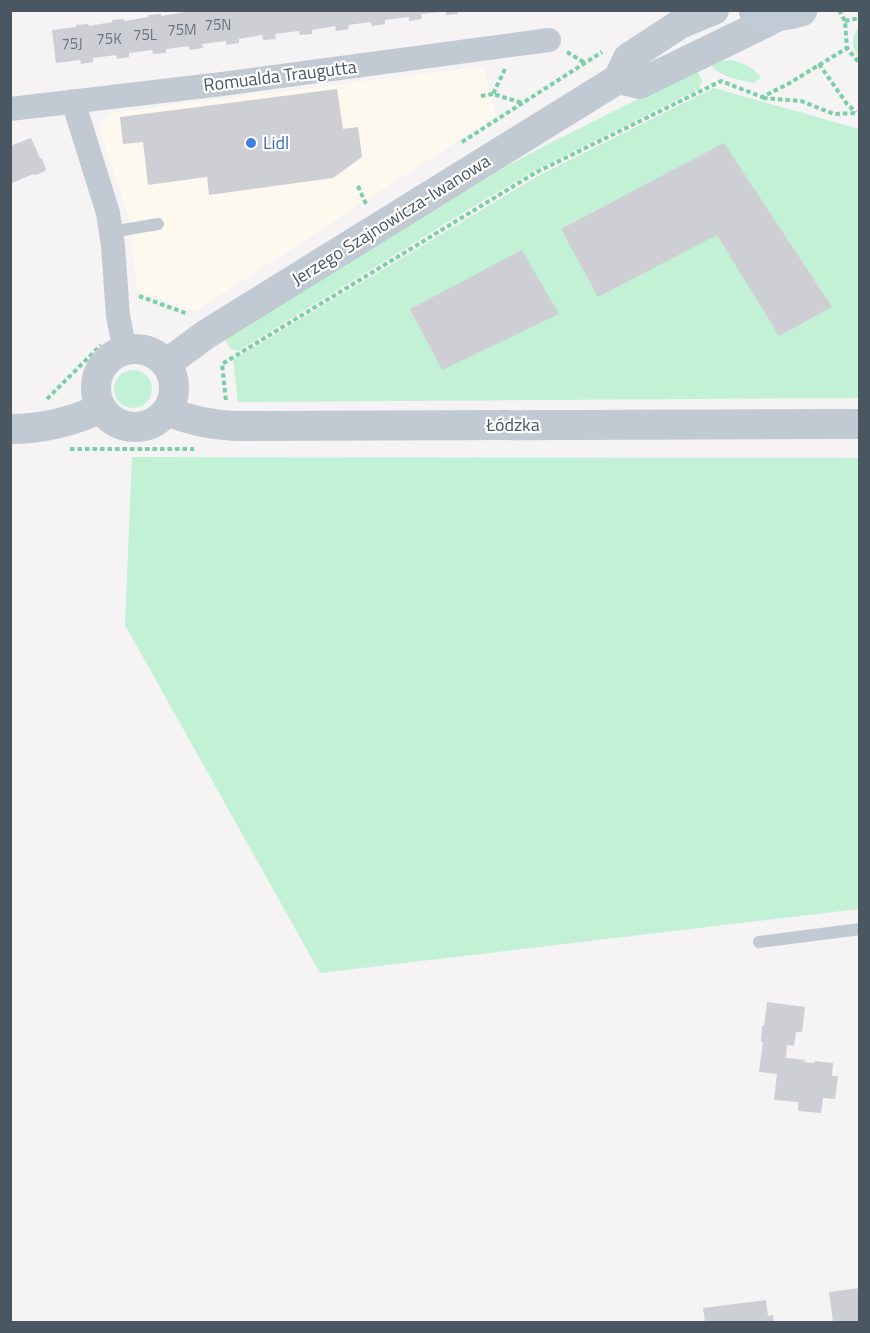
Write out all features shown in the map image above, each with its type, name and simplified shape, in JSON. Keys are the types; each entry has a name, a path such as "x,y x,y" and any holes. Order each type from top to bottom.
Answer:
{"street":[{"name":"Jerzego Szajnowicza-Iwanowa","path":"166,364 205,335 618,80 628,57 680,24 714,10"},
{"path":"618,80 639,84 698,56 777,12"},
{"name":"Romualda Traugutta","path":"10,109 222,84 549,40"},
{"path":"73,101 108,213 114,246 118,316 125,350"},
{"path":"125,350 143,350 152,352 166,364 174,384 173,398 168,411 160,419 143,427 133,428 114,422 106,416 96,390 99,373 109,358 125,350"},
{"path":"10,429 46,427 84,416 101,408"},
{"name":"Łódzka","path":"168,411 185,417 235,426 860,424"}],"lane":[{"path":"111,232 158,224"},
{"path":"759,942 860,929"}],"path":[{"path":"839,10 845,21 847,48 860,64"},
{"path":"845,21 860,18"},
{"path":"493,94 510,60 508,46"},
{"path":"819,64 847,104 858,113"},
{"path":"481,96 493,94 523,103"},
{"path":"762,98 801,101 834,114 858,113"},
{"path":"358,186 366,204"}],"shaded area":[{"path":"483,66 496,116 196,311 137,290 129,218 100,133 101,124 111,113"}],"green space":[{"path":"859,26 859,58 854,50 853,42"},
{"path":"731,60 748,66 761,78 753,83 735,79 718,72 710,64"},
{"path":"697,70 702,81 699,89 534,171 238,351 231,349 224,338 505,167"},
{"path":"714,88 859,129 859,398 238,402 233,360 538,176"},
{"path":"133,370 146,376 152,389 146,402 133,408 120,402 114,389 120,376"},
{"path":"132,457 859,458 859,909 320,973 125,625"}],"building":[{"path":"185,10 440,10 440,12 421,14 422,19 409,21 409,17 385,20 385,24 372,26 371,22 348,25 349,29 336,31 335,26 312,30 312,34 300,35 299,31 275,34 276,39 263,40 262,35 239,39 239,43 226,45 226,41 202,44 203,48 190,50 189,46 166,49 166,53 153,54 152,50 129,53 129,57 117,59 116,55 93,58 93,62 81,64 80,60 56,63 52,30 76,27 76,25 88,24 89,26 112,22 112,20 124,19 125,21 148,17 148,15 161,14 161,16 185,12"},
{"path":"446,10 458,10 458,14 446,15"},
{"name":"Lidl","path":"337,89 343,129 358,127 362,157 333,178 209,195 207,177 148,185 143,142 123,144 120,117"},
{"path":"31,138 46,169 10,184 10,146"},
{"path":"724,143 832,307 779,336 717,235 598,297 561,229"},
{"path":"522,250 559,314 442,370 410,309"},
{"path":"767,1002 805,1007 802,1032 796,1032 794,1046 787,1045 786,1058 805,1060 804,1062 833,1063 832,1076 838,1076 835,1099 823,1098 821,1113 798,1111 798,1102 774,1100 777,1074 759,1072 763,1042 761,1042 762,1026 764,1026"},
{"path":"860,1288 860,1322 833,1322 829,1292"},
{"path":"766,1300 768,1316 773,1315 774,1322 705,1322 703,1308"}],"place":[{"name":"Lidl","path":"251,143"}]}
